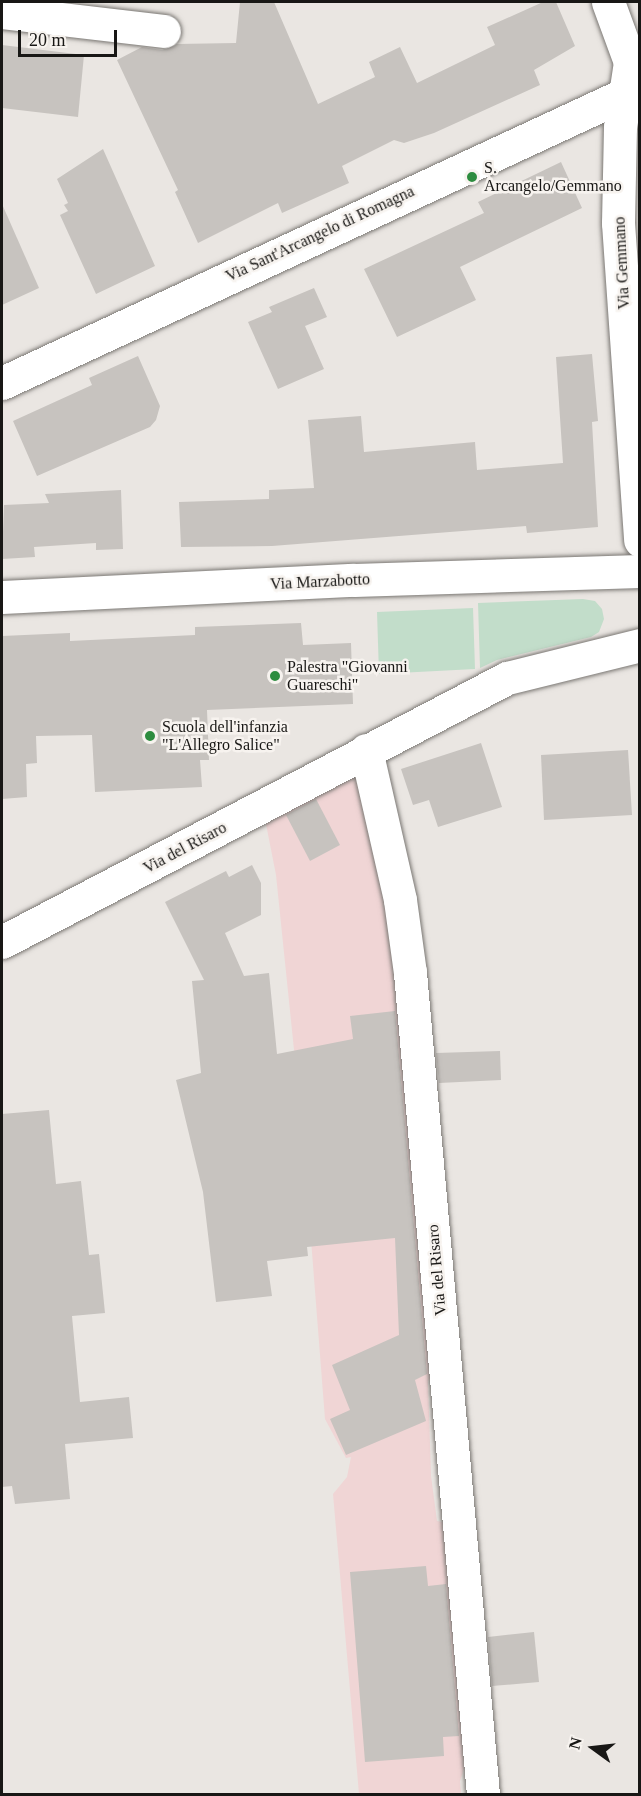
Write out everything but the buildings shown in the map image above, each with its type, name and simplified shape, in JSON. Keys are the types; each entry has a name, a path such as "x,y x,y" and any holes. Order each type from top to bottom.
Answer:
{"street":[{"name":"Via Gemmano","path":"608,2 630,62 632,90 630,170 618,223 639,540"},
{"path":"2,12 164,31"},
{"name":"Via Sant'Arcangelo di Romagna","path":"2,383 632,90"},
{"name":"Via Marzabotto","path":"2,597 354,580 639,571"},
{"name":"Via del Risaro","path":"2,942 507,678 639,645"},
{"name":"Via del Risaro","path":"366,750 399,900 410,974 483,1794"}],"shaded area":[{"path":"351,774 361,778 383,869 436,1373 428,1381 431,1476 437,1521 450,1524 471,1748 460,1781 461,1794 359,1794 333,1494 347,1477 351,1457 346,1458 325,1419 303,1137 276,875 265,819"}],"green space":[{"path":"583,599 595,601 602,609 604,619 599,632 591,637 497,660 480,668 478,603"},
{"path":"473,608 475,669 379,674 377,612"}],"place":[{"name":"S. Arcangelo/Gemmano","path":"472,177"},
{"name":"Palestra \"Giovanni Guareschi\"","path":"275,676"},
{"name":"Scuola dell'infanzia \"L'Allegro Salice\"","path":"150,736"}]}
